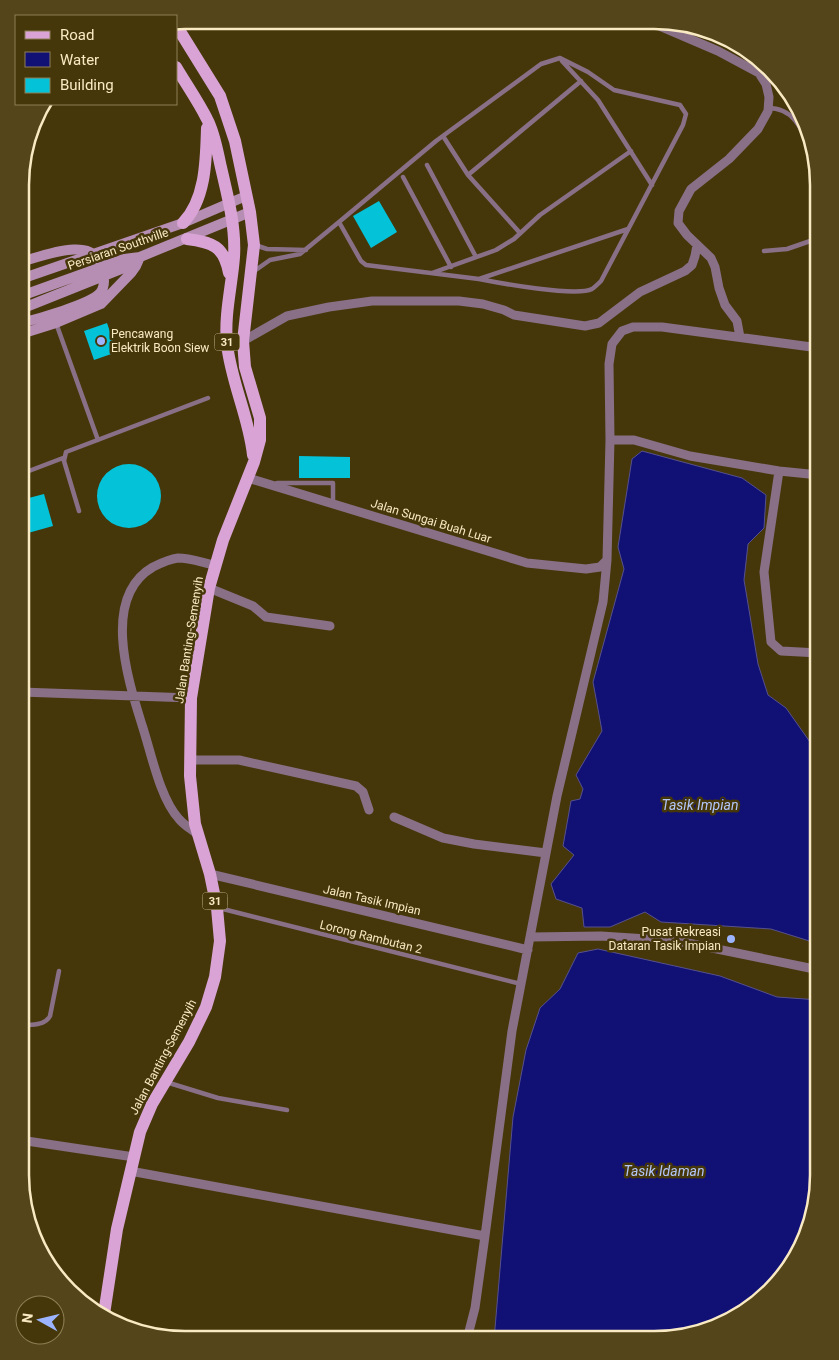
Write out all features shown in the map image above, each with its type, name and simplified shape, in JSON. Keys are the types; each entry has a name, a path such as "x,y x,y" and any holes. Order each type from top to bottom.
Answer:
{"main road":[{"name":"Jalan Banting-Semenyih","path":"105,1309 118,1229 140,1132 152,1104 189,1042 206,1007 215,978 220,941 217,908 210,874 197,834 190,776 191,698 209,588 223,540 254,462 260,440 260,418 245,367 243,341 254,245 250,212 235,141 220,96 179,29"},
{"name":"Jalan Banting-Semenyih","path":"178,70 208,121 215,143 232,220 234,256 230,286 227,342 230,365 251,436 254,462"},
{"path":"183,223 193,209 201,187 208,121"},
{"name":"Persiaran Southville","path":"29,276 183,223 246,196"},
{"name":"Persiaran Southville","path":"29,293 124,259 140,257 250,212"},
{"path":"187,239 202,241 223,253 227,264 230,286"},
{"path":"29,260 64,250 81,249 92,252 102,265 105,282 99,294 76,306 29,321"},
{"path":"29,306 126,267 140,257"},
{"path":"29,332 56,324 101,304 131,273 140,257"}],"street":[{"path":"668,30 718,51 759,73 766,84 769,97 768,108 758,129 730,159 690,189 679,211 678,223 686,234 711,258 724,305 737,321 740,337"},
{"path":"243,341 287,316 372,300 459,300 504,310 514,316 570,324 593,325 640,292 685,271 692,265 697,245"},
{"path":"469,1331 475,1308 512,1031 557,796 603,602 608,560 609,364 612,344 622,331 633,327 662,327 810,347"},
{"path":"610,440 634,440 690,456 779,471 810,474"},
{"path":"779,471 764,572 771,642 780,650 810,652"},
{"name":"Jalan Sungai Buah Luar","path":"248,478 527,563 586,569 600,567 608,560"},
{"path":"197,834 179,819 165,800 133,695 125,665 121,636 126,604 132,588 144,572 163,562 178,558 216,565"},
{"path":"209,588 253,606 266,617 330,626"},
{"path":"29,692 191,698"},
{"path":"190,760 239,760 356,786 363,792 369,810"},
{"path":"394,817 442,838 546,853"},
{"name":"Jalan Tasik Impian","path":"210,874 528,950"},
{"path":"531,937 601,936 678,941 810,968"},
{"path":"29,1141 134,1157"},
{"path":"130,1171 485,1236"}],"lane":[{"path":"560,58 598,100 652,185"},
{"path":"252,273 270,260 300,254 306,250 339,222 442,136 541,64 560,58 588,72 614,90 680,105 686,114 683,125 601,281 592,289 579,292 366,265 361,261 339,222"},
{"path":"468,175 581,81"},
{"path":"768,108 778,108 795,119"},
{"path":"442,136 468,175 520,233"},
{"path":"431,274 496,250 514,239 540,215 631,151"},
{"path":"427,165 476,257"},
{"path":"403,177 451,266"},
{"path":"479,280 629,228"},
{"path":"764,251 787,249 810,241"},
{"path":"254,245 267,249 306,250"},
{"path":"56,324 98,440"},
{"path":"29,471 63,458 69,451 208,398"},
{"path":"63,458 79,511"},
{"path":"266,484 333,483 333,505"},
{"name":"Lorong Rambutan 2","path":"217,908 521,984"},
{"path":"29,1025 43,1023 50,1016 59,971"},
{"path":"165,1082 218,1098 287,1110"}],"water":[{"name":"Tasik Impian","path":"642,451 742,478 766,495 764,528 748,544 744,580 758,664 768,695 786,708 810,742 810,941 771,929 661,922 645,912 610,927 584,927 582,908 556,899 551,884 574,855 563,846 571,801 580,799 583,789 576,775 602,731 593,682 624,569 618,547 632,459"},
{"name":"Tasik Idaman","path":"598,949 720,976 777,997 810,999 810,1185 802,1225 784,1262 764,1285 749,1299 732,1310 694,1326 664,1331 495,1331 513,1117 526,1050 540,1008 560,989 578,953"}],"building":[{"path":"379,201 397,232 371,248 353,216"},
{"name":"Pencawang Elektrik Boon Siew","path":"107,323 117,352 94,360 84,331"},
{"path":"299,456 350,457 350,478 299,478"},
{"path":"123,464 135,464 152,473 159,484 161,496 159,508 152,519 135,528 123,528 111,523 102,514 97,502 97,490 102,478 111,469"},
{"path":"44,494 53,526 29,533 29,498"}],"place":[{"name":"Pencawang Elektrik Boon Siew","path":"101,341"},
{"name":"Pusat Rekreasi Dataran Tasik Impian","path":"731,939"}]}
